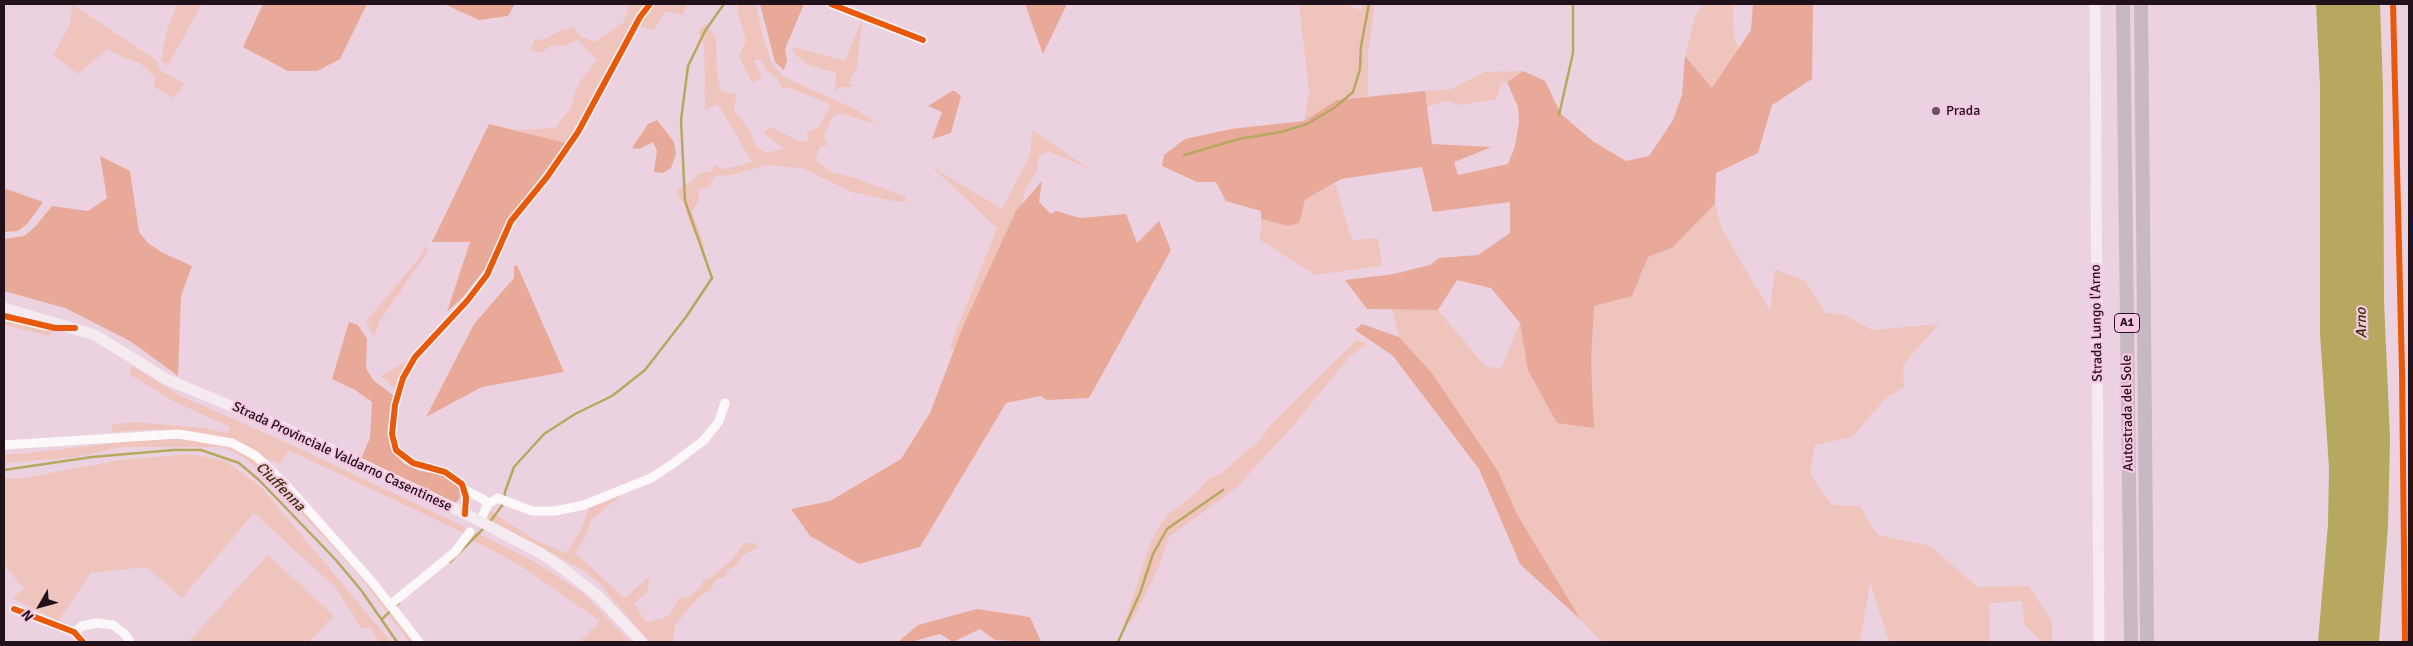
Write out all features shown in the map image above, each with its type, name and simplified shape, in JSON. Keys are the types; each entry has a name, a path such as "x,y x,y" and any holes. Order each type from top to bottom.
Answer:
{"highway":[{"name":"Autostrada del Sole","path":"2123,4 2131,642"},
{"name":"Autostrada del Sole","path":"2141,4 2147,642"}],"main road":[{"name":"Strada Lungo l'Arno","path":"2095,4 2099,642"},
{"name":"Strada Provinciale Valdarno Casentinese","path":"4,308 95,335 166,379 296,433 465,514 542,554 598,596 642,642"}],"street":[{"path":"465,514 465,490 462,484 445,472 413,463 396,450 392,434 395,405 403,378 421,350 467,301 487,275 511,221 547,177 576,134 640,17 650,4"},
{"path":"831,4 923,40"},
{"name":"Strada Provinciale Valdarno Casentinese","path":"4,316 55,328 75,328"},
{"path":"483,515 488,504 498,498 532,511 554,511 584,504 651,478 704,440 719,421 725,403"},
{"path":"4,445 179,434 232,443 256,456 285,484 391,604 419,642"},
{"path":"465,490 483,499 488,504"},
{"path":"391,604 454,552 470,532"},
{"path":"14,609 74,632 83,642"},
{"path":"74,632 82,626 97,623 113,625 125,634 130,642"}],"shaded area":[{"path":"72,4 156,60 161,71 185,84 173,98 153,86 156,78 140,63 124,58 108,49 78,74 53,55 70,25"},
{"path":"177,4 202,4 168,65 161,61 167,30"},
{"path":"263,4 367,4 340,59 317,71 288,71 243,47"},
{"path":"444,4 515,4 508,16 479,20"},
{"path":"629,4 646,4 566,143 514,130 555,128 571,108 577,86 597,60 578,40 567,45 551,46 540,53 530,50 535,40 545,39 559,31 573,27 580,36 595,42 624,22"},
{"path":"652,4 687,4 683,15 665,11 654,30 640,26"},
{"path":"738,4 756,4 763,37 772,64 782,76 857,110 877,124 839,113 832,118 824,136 828,145 820,146 816,160 831,172 855,178 904,196 907,201 898,202 852,192 802,168 772,164 727,176 716,175 709,187 700,189 698,201 692,212 705,247 702,251 687,216 685,203 678,196 677,189 691,182 700,173 712,171 714,165 723,169 752,162 718,104 705,110 704,45 698,32 705,23 716,38 717,72 721,91 737,95 734,110 750,131 756,147 767,153 784,148 763,133 771,127 797,140 808,142 807,132 819,127 831,105 790,88 782,88 778,79 767,71 760,60 754,60 762,78 752,83 739,56 746,41 737,10"},
{"path":"760,4 804,4 785,49 787,60 784,70 775,62"},
{"path":"1025,4 1067,4 1043,54"},
{"path":"1299,4 1350,4 1351,7 1361,10 1363,4 1375,4 1368,53 1368,96 1337,100 1304,121 1309,91"},
{"path":"1703,4 1733,4 1733,29 1738,50 1712,89 1685,56 1696,14"},
{"path":"1753,4 1813,4 1812,79 1772,105 1758,153 1716,173 1715,204 1672,248 1648,257 1632,296 1594,306 1591,363 1594,428 1557,423 1528,370 1520,323 1491,288 1457,280 1438,310 1367,309 1345,280 1394,274 1430,265 1439,258 1478,255 1510,233 1510,202 1433,212 1422,167 1341,179 1305,200 1299,223 1288,226 1261,219 1261,211 1226,201 1216,182 1197,182 1162,166 1164,155 1185,139 1231,129 1304,121 1337,100 1425,91 1432,144 1492,147 1454,162 1458,175 1508,164 1515,146 1519,122 1518,107 1507,82 1523,71 1545,81 1561,114 1594,142 1626,161 1649,156 1673,120 1682,95 1685,56 1712,88 1751,30"},
{"path":"862,20 857,67 849,82 853,87 842,87 835,91 836,73 805,64 792,50 794,47 845,61"},
{"path":"1523,71 1501,85 1496,99 1460,105 1446,101 1427,107 1425,91 1451,89 1485,72"},
{"path":"952,91 961,96 951,133 932,139 942,112 928,106"},
{"path":"657,120 674,142 676,154 671,168 663,173 654,172 657,151 653,142 639,149 632,148 648,124"},
{"path":"489,124 566,143 510,218 487,266 463,297 447,312 470,242 432,242"},
{"path":"1032,130 1090,169 1048,151 1039,157 1036,173 1025,190 1022,204 1016,212 954,350 950,346 997,228 932,167 1002,209 1027,161 1031,149"},
{"path":"100,156 130,171 139,232 148,243 161,252 192,266 181,296 178,376 130,341 65,308 4,291 4,239 24,236 35,227 52,206 88,211 107,198"},
{"path":"1042,181 1039,202 1051,214 1056,211 1080,218 1126,214 1137,243 1159,221 1171,250 1089,398 1047,400 1040,396 1006,403 920,547 859,564 810,536 791,509 830,501 901,459 930,413 964,324 1016,211"},
{"path":"1335,183 1352,240 1378,238 1382,266 1315,275 1260,240 1261,219 1288,226 1305,200"},
{"path":"4,188 43,202 27,224 18,231 4,232"},
{"path":"1715,204 1722,229 1770,311 1775,269 1805,281 1826,313 1845,315 1872,330 1939,324 1903,365 1904,387 1886,398 1852,437 1815,445 1810,474 1832,505 1859,506 1878,535 1931,546 1977,587 2029,586 2052,622 2052,642 2042,642 2025,625 2022,601 1989,603 1990,642 1889,642 1870,582 1860,642 1602,642 1581,620 1517,514 1498,471 1432,373 1399,337 1392,309 1438,310 1485,366 1501,369 1520,323 1524,344 1591,363 1594,306 1632,296 1648,257 1672,248"},
{"path":"426,246 428,251 379,322 374,337 366,321 417,261"},
{"path":"517,265 564,372 482,387 426,417 474,324 514,278 514,267"},
{"path":"4,320 51,331 49,336 4,325"},
{"path":"349,322 358,325 367,339 366,368 373,380 394,396 389,434 393,451 403,463 420,471 444,475 459,487 460,498 456,503 361,459 370,438 372,402 355,390 332,379"},
{"path":"1362,324 1399,337 1432,373 1498,471 1517,514 1581,620 1520,564 1479,469 1393,356 1355,330"},
{"path":"1357,340 1367,344 1350,356 1293,426 1236,488 1169,537 1159,566 1132,622 1124,624 1151,541 1166,516 1197,492 1209,479 1221,473 1257,443 1274,421"},
{"path":"412,357 396,390 381,376"},
{"path":"132,366 181,396 290,444 467,528 464,533 288,450 280,464 208,435 160,429 111,432 113,424 136,422 202,428 228,433 230,427 173,401 129,374"},
{"path":"157,438 200,440 230,445 255,459 297,500 363,574 416,642 409,642 360,576 266,476 240,455 223,447 123,447 76,457 4,463 4,454 21,454"},
{"path":"190,454 226,461 262,488 391,642 379,642 370,628 361,628 336,588 254,513 182,598 146,567 91,573 58,621 12,598 24,589 4,564 4,478 18,479 120,460"},
{"path":"629,489 591,520 585,538 575,553 625,598 650,576 647,592 634,604 646,622 664,618 670,614 678,599 690,596 700,587 704,580 712,577 733,558 745,543 755,543 758,547 743,555 737,565 728,570 725,577 716,580 711,589 698,598 675,625 673,642 649,642 601,585 583,570 486,518 490,511 535,540 566,553 581,530 590,505"},
{"path":"475,532 533,561 583,593 630,642 579,642 600,621 521,566 471,539"},
{"path":"268,555 334,616 309,642 188,642"},
{"path":"977,609 1030,617 1041,642 995,640 980,629 953,642 940,634 910,642 898,642 918,625"}],"water":[{"name":"Arno","path":"2316,4 2380,4 2383,89 2384,301 2390,438 2388,527 2379,642 2318,642 2328,524 2329,468 2320,334 2320,85"}],"waterway":[{"path":"489,523 504,503 505,492 514,467 544,434 575,414 612,396 645,370 686,317 712,278 685,201 681,120 688,66 705,31 724,4"},
{"path":"1184,155 1239,139 1281,132 1307,124 1334,108 1353,92 1360,69 1361,46 1369,4"},
{"path":"1559,115 1573,53 1573,4"},
{"name":"Ciuffenna","path":"4,470 92,457 174,450 201,450 239,463 259,480 335,559 361,590 397,642"},
{"path":"1118,642 1140,593 1153,554 1167,529 1223,490"},
{"path":"450,562 485,527"},
{"path":"382,619 399,603"}],"cycle path":[{"path":"465,514 466,497 462,484 445,472 413,463 396,450 392,434 395,405 403,378 415,357 467,301 487,275 511,221 547,177 578,132 640,17 650,4"},
{"path":"831,4 923,40"},
{"path":"2393,4 2402,371 2405,642"},
{"path":"4,316 55,328 75,328"},
{"path":"14,609 74,632 83,642"}],"place":[{"name":"Prada","path":"1936,111"}]}
